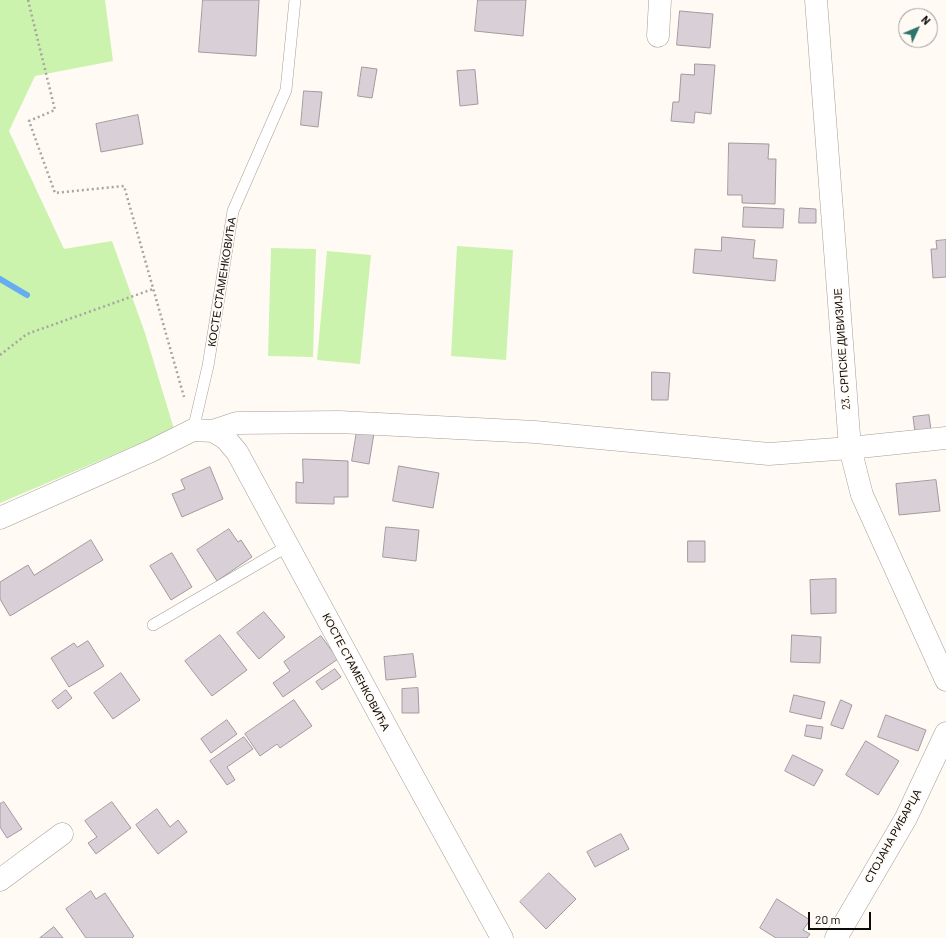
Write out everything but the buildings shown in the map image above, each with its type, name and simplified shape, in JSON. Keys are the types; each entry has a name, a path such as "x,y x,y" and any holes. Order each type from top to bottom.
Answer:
{"street":[{"path":"658,36 660,0"},
{"name":"23. СРПСКЕ ДИВИЗИЈЕ","path":"816,0 850,448 862,496 946,680"},
{"path":"0,518 151,451 203,431 237,423 339,422 535,432 769,454 850,448 946,438"},
{"name":"КОСТЕ СТАМЕНКОВИЋА","path":"203,431 226,439 237,452 396,747 502,938"},
{"name":"СТОЈАНА РИБАРЦА","path":"836,938 906,818 946,733"},
{"path":"0,880 62,834"}],"lane":[{"name":"КОСТЕ СТАМЕНКОВИЋА","path":"203,431 208,366 233,211 286,90 296,0"},
{"path":"153,625 288,546"}],"path":[{"path":"28,0 55,110 29,121 55,193 124,186 153,289 203,431"},
{"path":"0,355 27,334 153,289"}],"green space":[{"path":"0,0 105,0 113,61 35,76 9,131 64,249 112,241 145,333 174,429 0,503"},
{"path":"457,246 513,250 506,360 451,356"},
{"path":"271,248 316,249 313,357 268,356"},
{"path":"327,251 371,255 360,364 317,360"}],"waterway":[{"path":"0,279 27,295"}]}
